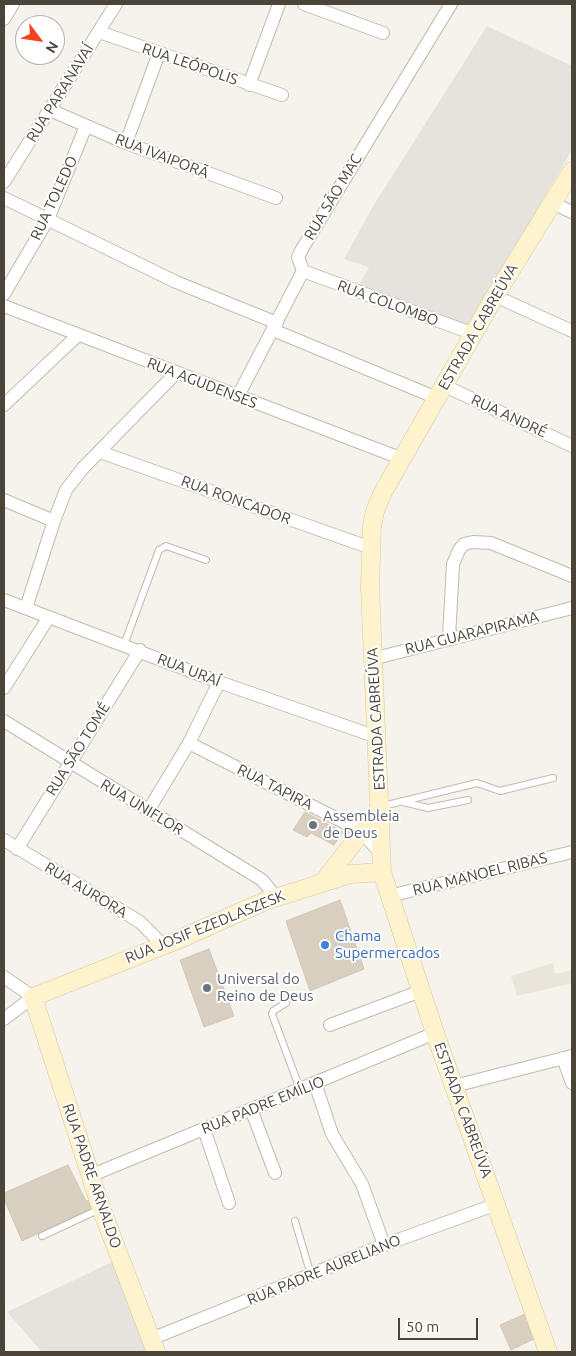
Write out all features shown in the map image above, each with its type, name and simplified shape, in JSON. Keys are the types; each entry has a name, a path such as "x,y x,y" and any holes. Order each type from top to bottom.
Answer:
{"main road":[{"name":"ESTRADA CABREÚVA","path":"548,1352 388,896 382,864 381,807 374,736 370,587 371,548 375,511 400,458 441,392 495,296 572,172"},
{"path":"324,881 361,830 381,807"},
{"name":"RUA JOSIF EZEDLASZESK","path":"33,997 276,897 382,864"},
{"name":"RUA PADRE ARNALDO","path":"33,997 101,1208 154,1346"}],"street":[{"path":"4,19 13,4"},
{"name":"RUA PARANAVAÍ","path":"4,182 116,4"},
{"path":"249,85 279,4"},
{"path":"304,4 382,33"},
{"name":"RUA SÃO MAC","path":"238,396 303,271 298,257 302,249 451,4"},
{"name":"RUA LEÓPOLIS","path":"99,32 282,95"},
{"path":"126,143 159,54"},
{"name":"RUA IVAIPORÃ","path":"50,110 126,143 276,198"},
{"name":"RUA TOLEDO","path":"4,294 48,219 86,126"},
{"name":"RUA ANDRÉ","path":"4,198 176,282 275,327 572,446"},
{"path":"552,203 572,212"},
{"name":"RUA COLOMBO","path":"303,271 474,334"},
{"path":"495,296 572,331"},
{"name":"RUA AGUDENSES","path":"4,306 77,336 400,458"},
{"path":"4,404 77,336"},
{"path":"26,608 54,520 66,490 83,468 176,373"},
{"name":"RUA RONCADOR","path":"100,452 371,548"},
{"path":"4,500 54,520"},
{"path":"449,638 453,564 464,544 473,542 491,543 572,576"},
{"name":"RUA URAÍ","path":"4,600 140,650 219,682 374,736"},
{"name":"RUA GUARAPIRAMA","path":"372,659 572,608"},
{"path":"4,688 49,617"},
{"name":"RUA SÃO TOMÉ","path":"18,849 140,650"},
{"path":"148,812 189,743 219,682"},
{"name":"RUA UNIFLOR","path":"4,721 148,812 262,880 276,897"},
{"name":"RUA TAPIRA","path":"189,743 361,830"},
{"path":"361,830 382,864"},
{"name":"RUA AURORA","path":"4,840 140,922 163,945"},
{"name":"RUA MANOEL RIBAS","path":"388,896 572,852"},
{"path":"4,977 33,997 4,1019"},
{"path":"330,1025 421,991"},
{"name":"RUA PADRE EMÍLIO","path":"90,1176 435,1033"},
{"path":"454,1086 568,1057 572,1084"},
{"path":"315,1083 332,1134 362,1184 384,1245"},
{"path":"251,1109 275,1173"},
{"path":"204,1129 229,1203"},
{"name":"RUA PADRE AURELIANO","path":"154,1346 311,1275 384,1245 497,1204"}],"lane":[{"path":"124,645 158,550 166,546 206,560"},
{"path":"381,807 477,782 500,791 553,778"},
{"path":"402,802 428,808 468,800"},
{"path":"286,1003 273,1011 272,1014 300,1089"},
{"path":"42,1236 101,1208"},
{"path":"295,1221 311,1275"}],"shaded area":[{"path":"487,26 572,66 572,150 469,326 359,285 369,267 344,259 372,208"},
{"path":"553,963 555,974 572,970 572,983 517,996 511,976"},
{"path":"114,1261 146,1352 42,1352 7,1312"}],"building":[{"name":"Assembleia de Deus","path":"305,812 343,832 334,845 311,833 307,837 293,830"},
{"name":"Chama Supermercados","path":"340,900 364,969 310,991 286,921"},
{"name":"Universal do Reino de Deus","path":"209,949 234,1016 204,1027 180,960"},
{"path":"68,1165 86,1201 90,1200 93,1208 22,1241 4,1199 4,1193"},
{"path":"525,1314 536,1338 511,1350 500,1325"}],"place":[{"name":"Assembleia de Deus","path":"313,825"},
{"name":"Chama Supermercados","path":"325,945"},
{"name":"Universal do Reino de Deus","path":"207,988"}]}
